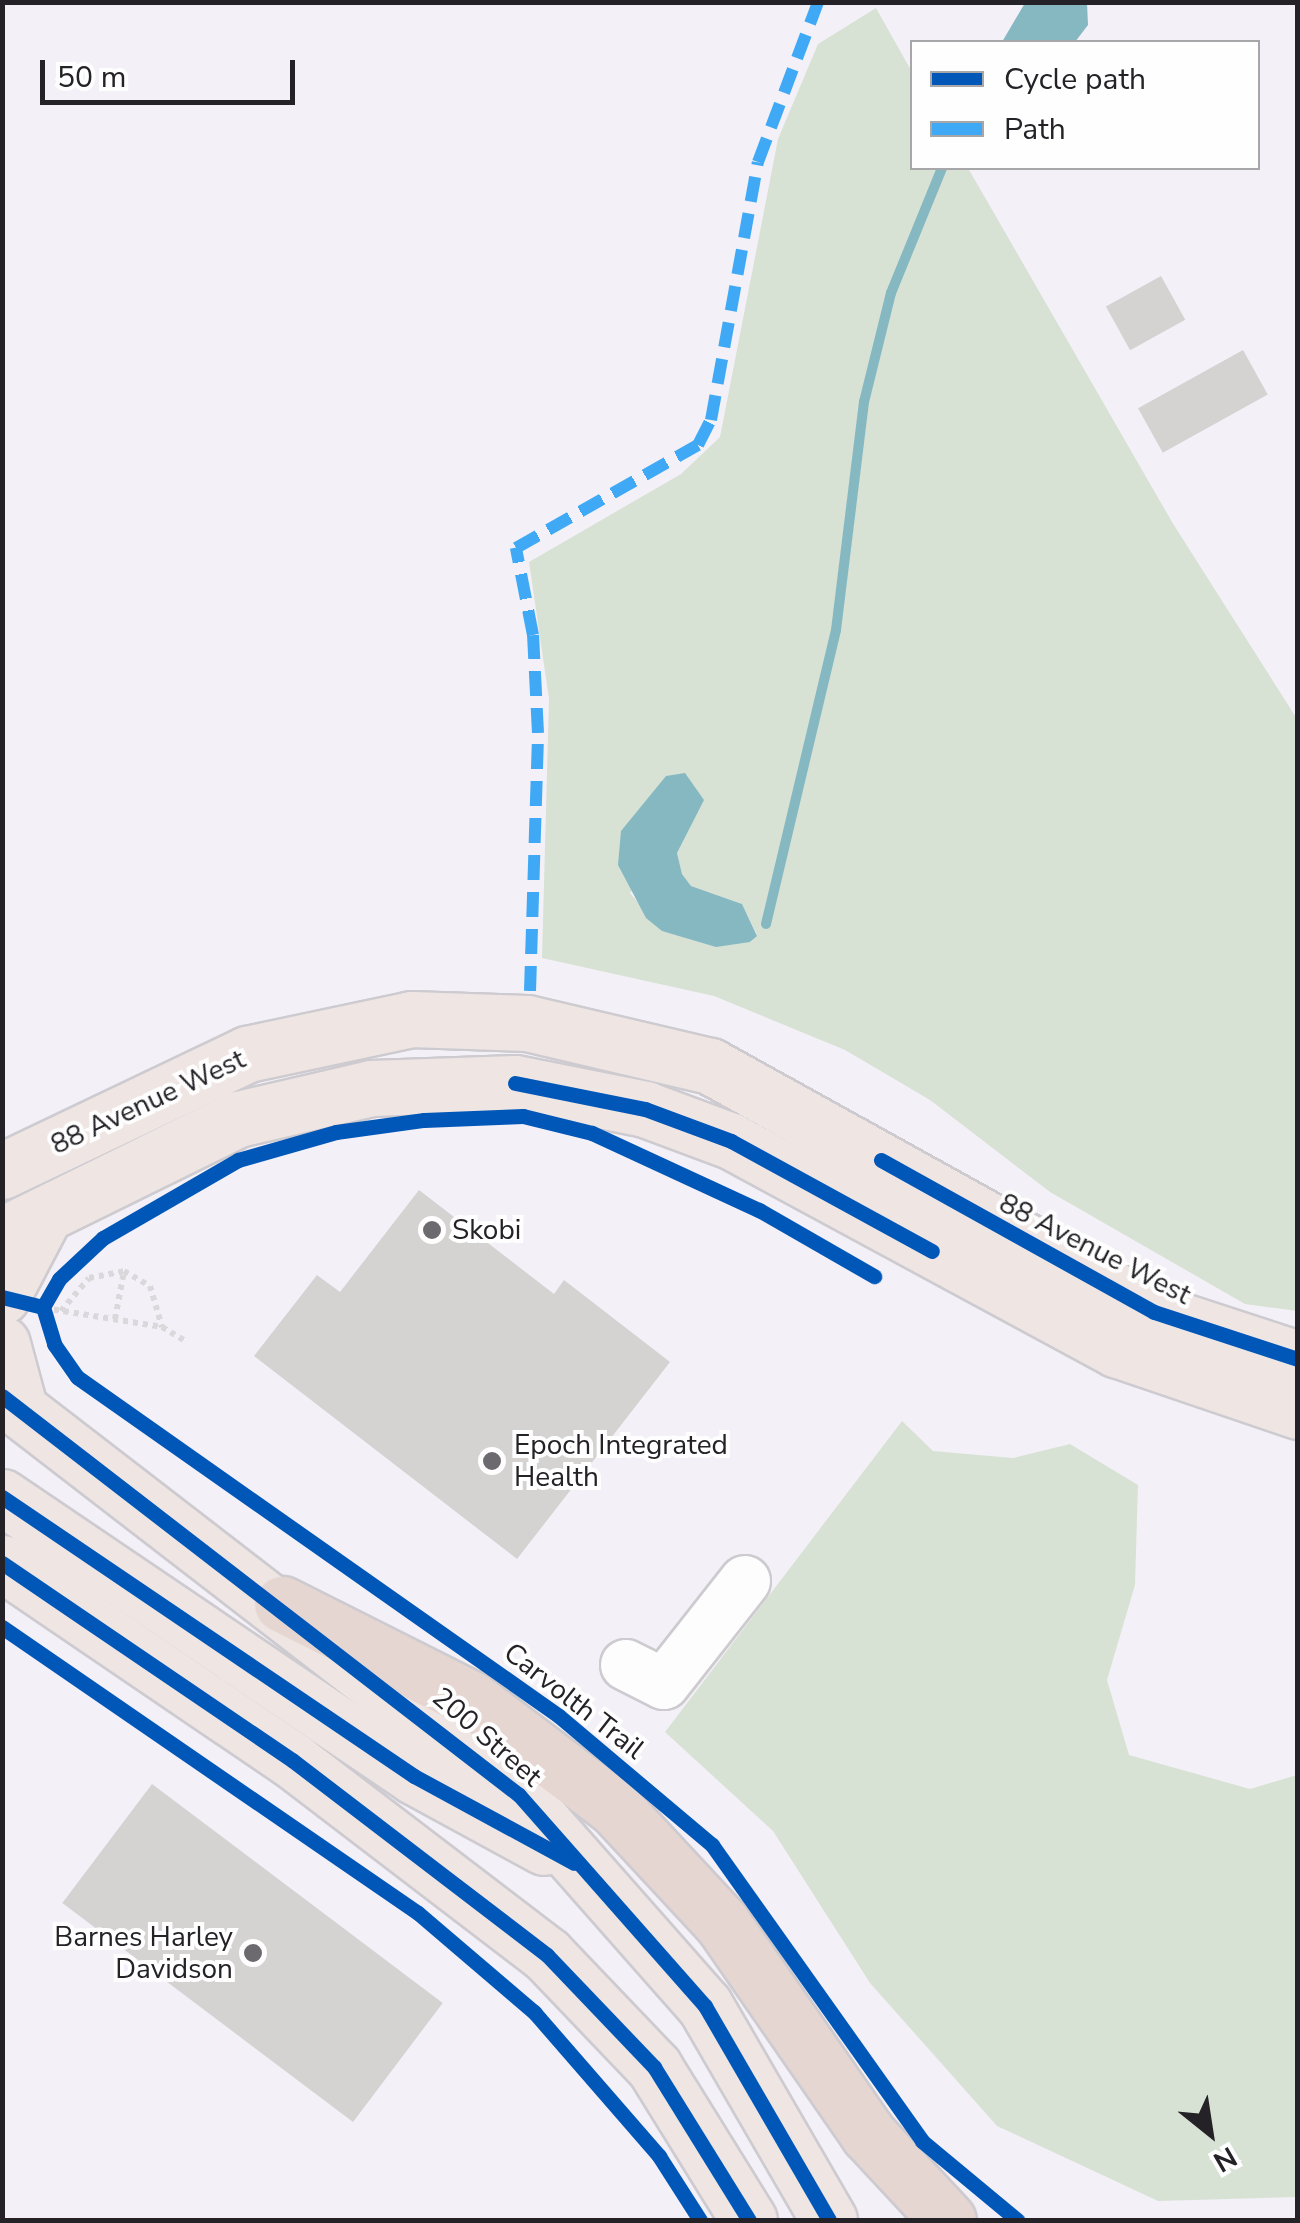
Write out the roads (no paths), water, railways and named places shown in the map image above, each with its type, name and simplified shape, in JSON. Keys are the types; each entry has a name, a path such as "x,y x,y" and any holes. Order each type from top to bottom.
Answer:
{"highway":[{"path":"282,1604 471,1700 615,1808 710,1908 868,2134 948,2220"}],"main road":[{"name":"88 Avenue West","path":"2,1171 247,1054 411,1020 527,1023 710,1066 1154,1312 1298,1359"},
{"name":"88 Avenue West","path":"23,1226 238,1119 302,1102 441,1082 581,1092 731,1141 1116,1349 1298,1412"},
{"path":"11,1401 30,1313 23,1226"},
{"name":"200 Street","path":"11,1401 457,1740 596,1875 705,2006 828,2220"},
{"path":"2,1497 414,1776 596,1875"},
{"path":"2,1563 292,1760 546,1955 654,2067 750,2220"}],"lane":[{"path":"626,1665 664,1684 745,1580"}],"water":[{"path":"1025,3 1087,3 1088,25 1077,40 1003,40"},
{"path":"685,773 704,800 677,853 682,874 691,886 742,904 757,936 750,942 716,947 662,931 646,918 618,865 621,831 666,776"}],"waterway":[{"path":"766,924 836,630 864,402 891,293 941,170"}],"place":[{"name":"Skobi","path":"432,1230"},
{"name":"Epoch Integrated Health","path":"492,1461"},
{"name":"Barnes Harley Davidson","path":"253,1953"}]}
